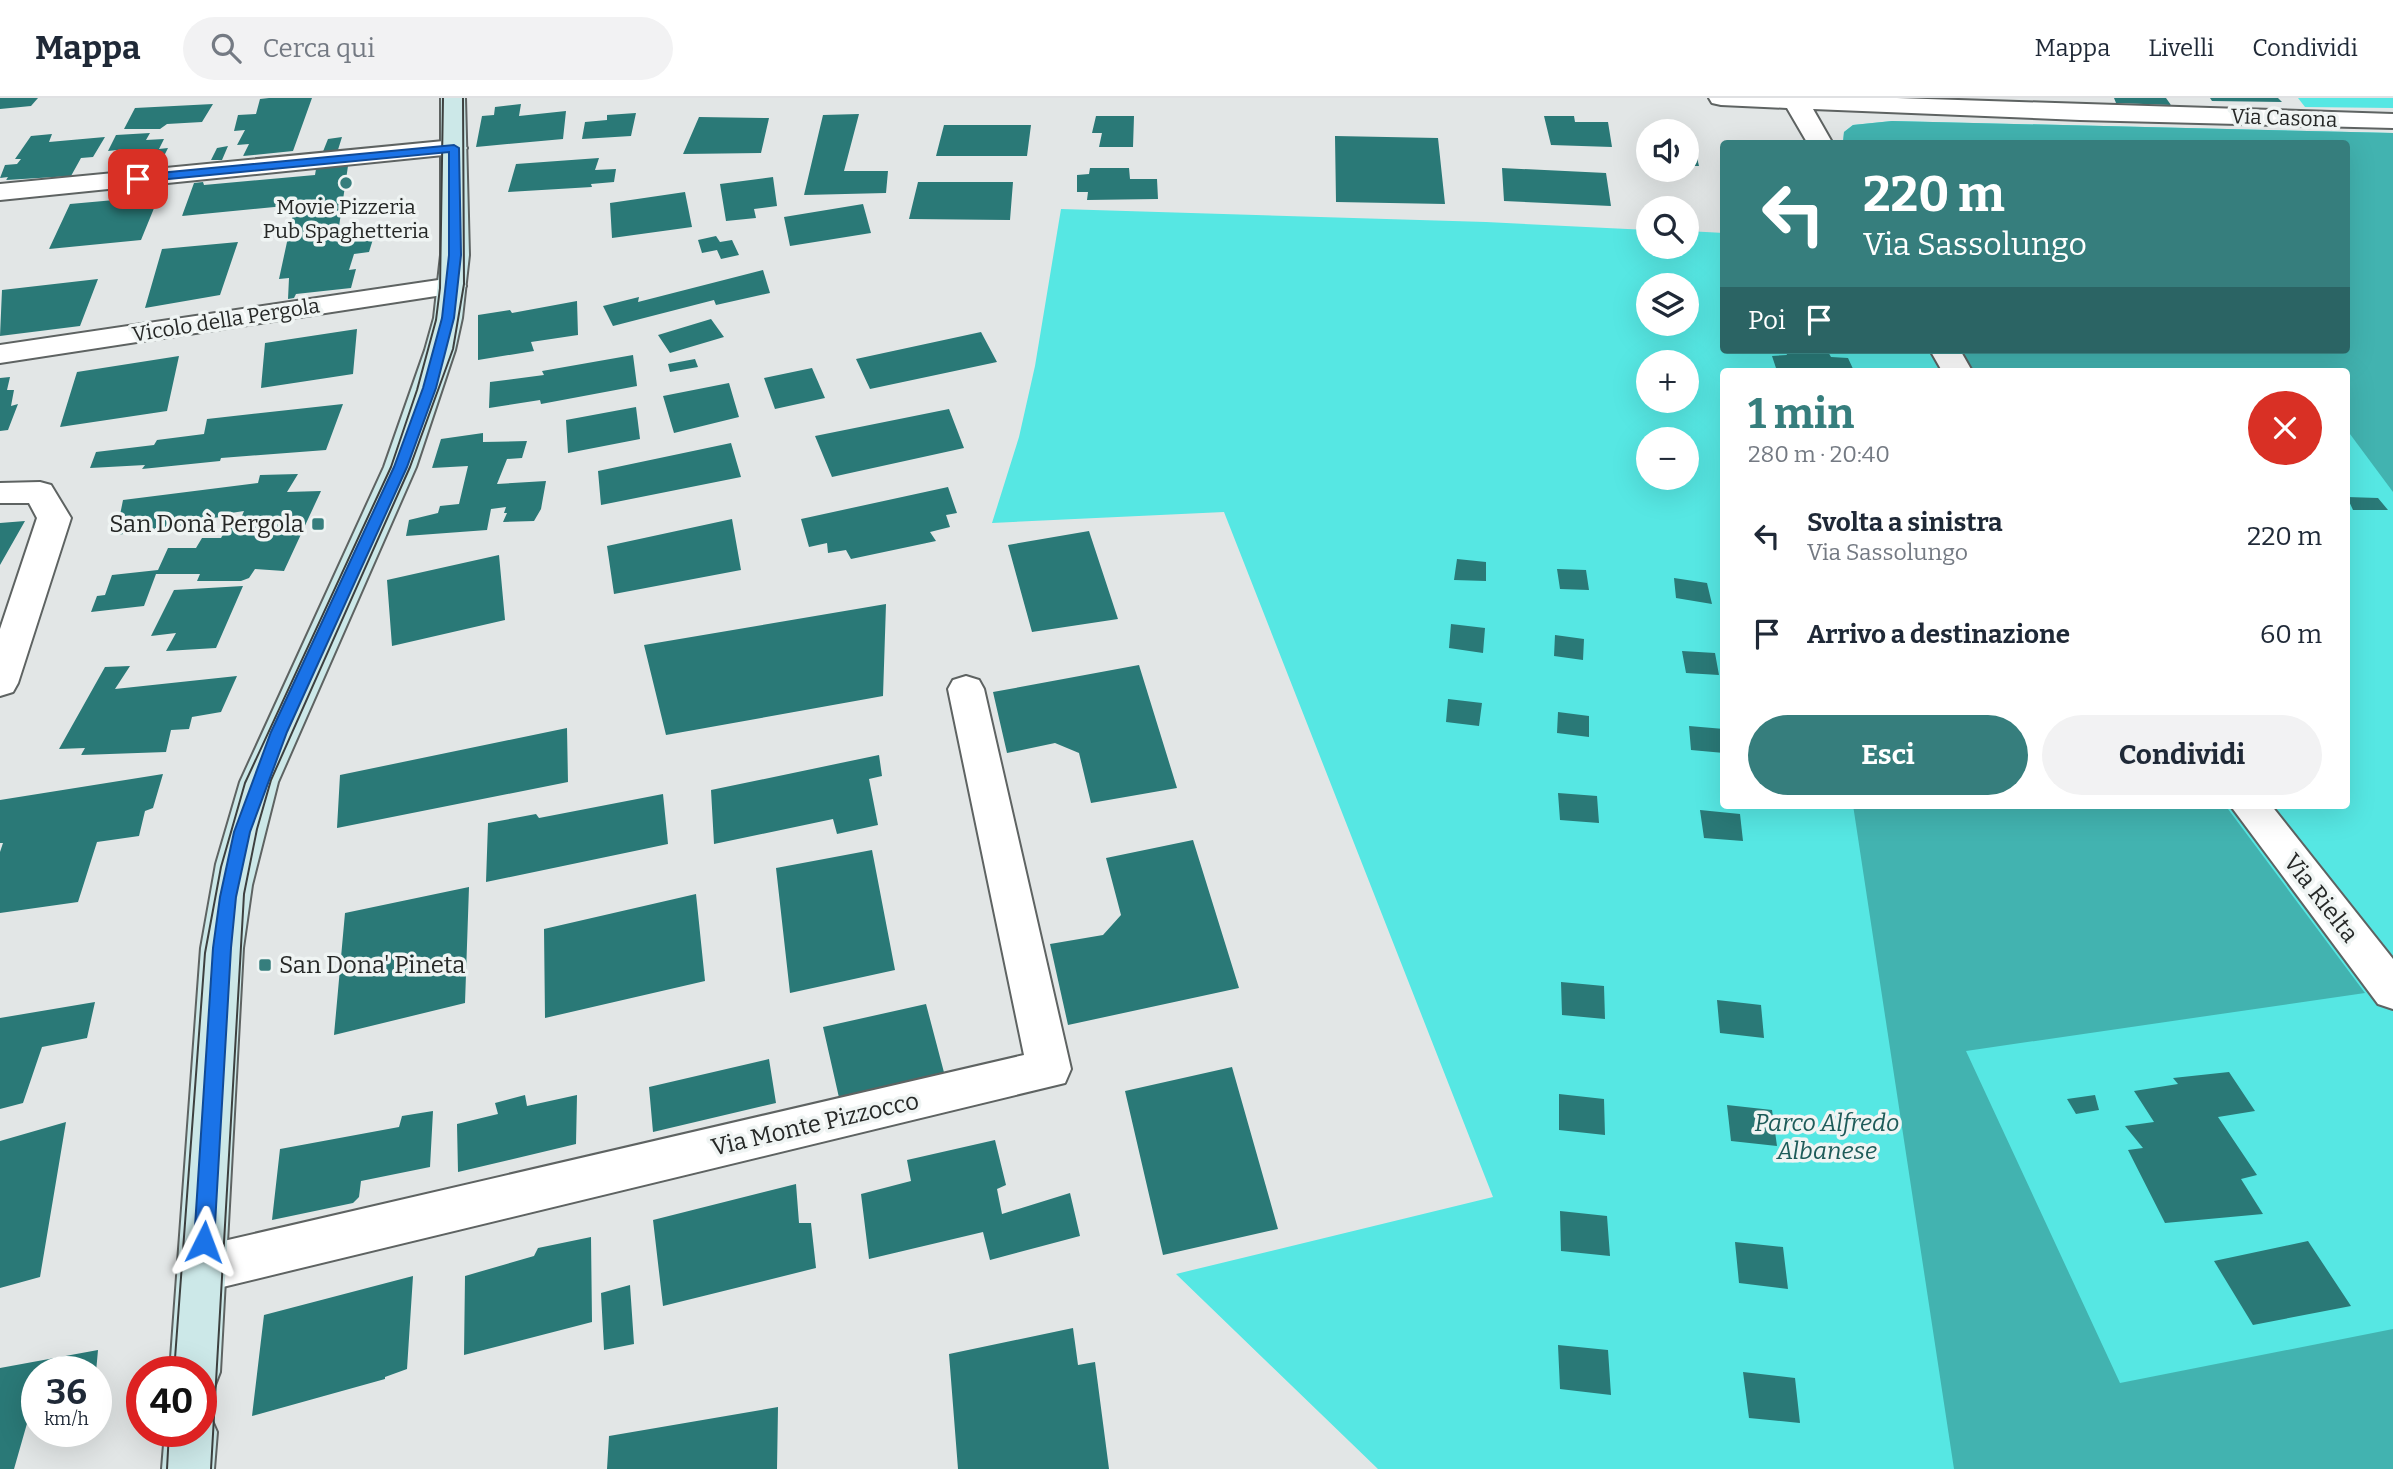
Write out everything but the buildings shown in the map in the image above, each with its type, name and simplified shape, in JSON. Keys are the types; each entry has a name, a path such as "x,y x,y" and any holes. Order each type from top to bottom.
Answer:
{"street":[{"path":"196,1356 222,948 228,897 242,832 279,732 413,435 440,350 455,255 453,98"},
{"path":"1721,98 1796,102 1819,140"},
{"name":"Via Casona","path":"1796,102 2208,107 2393,121"},
{"path":"0,192 454,148"},
{"name":"Vicolo della Pergola","path":"0,354 452,286"},
{"path":"0,493 40,492 54,518 0,683"},
{"name":"Via Monte Pizzocco","path":"202,1269 1049,1069 967,689"},
{"name":"Via Rielta","path":"2252,809 2393,990"},
{"path":"188,1469 190,1447"}],"green space":[{"path":"2298,98 2393,98 2393,108 2305,107"},
{"name":"Parco Alfredo Albanese","path":"1892,121 2393,133 2393,1469 1378,1469 1176,1274 1493,1197 1224,512 992,523 1019,437 1035,366 1061,209 1636,229 1636,259 1699,259 1699,232 1720,233 1720,354 2350,354 2350,140 1843,140 1844,132 1853,125"}],"shaded area":[{"path":"1892,121 2393,133 2393,492 2350,434 2350,368 1955,368 1947,354 2350,354 2350,140 1843,140 1844,132 1853,125"},
{"path":"1854,809 2228,809 2365,993 1966,1051 2120,1383 2393,1329 2393,1469 1954,1469"}],"tram line":[{"path":"175,1356 205,953 221,867 245,783 391,467 417,390 436,320 440,288 443,98"},
{"path":"211,1469 244,894 257,829 271,780 410,467 453,349 464,284 463,98"},
{"path":"167,1469 168,1447"}],"place":[{"name":"Movie Pizzeria Pub Spaghetteria","path":"346,183"},
{"name":"San Donà Pergola","path":"318,524"},
{"name":"San Dona' Pineta","path":"265,965"}],"route":[{"path":"138,179 454,148 455,255 448,318 429,388 400,467 279,732 242,832 228,897 222,948 204,1242"}]}
